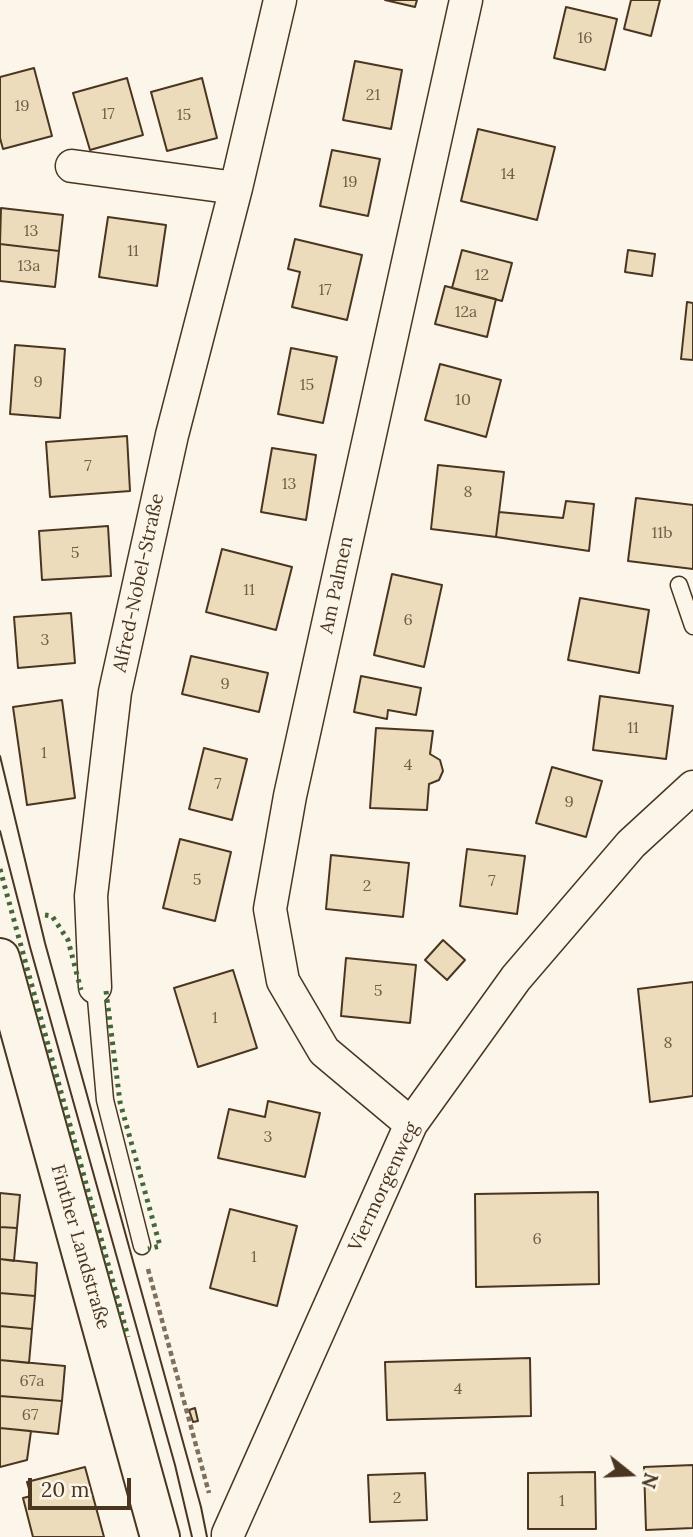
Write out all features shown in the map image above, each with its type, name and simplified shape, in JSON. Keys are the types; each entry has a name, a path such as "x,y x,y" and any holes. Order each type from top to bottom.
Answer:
{"main road":[{"name":"Finther Landstraße","path":"0,958 160,1537"}],"street":[{"name":"Alfred-Nobel-Straße","path":"95,987 91,896 115,692 172,435 236,188 280,0"},
{"name":"Am Palmen","path":"411,1124 324,1051 283,981 271,909 290,796 466,0"},
{"path":"72,166 236,188"},
{"name":"Viermorgenweg","path":"229,1537 228,1534 411,1124 516,978 631,844 693,788"}],"lane":[{"path":"678,585 693,626"},
{"path":"95,987 105,1100 142,1246"}],"path":[{"path":"148,1267 209,1496"}],"building":[{"path":"385,0 417,0 415,7"},
{"path":"631,0 660,0 651,36 624,29"},
{"path":"566,7 617,19 605,70 554,58"},
{"path":"355,61 402,70 391,129 343,120"},
{"path":"34,68 52,136 3,149 0,138 0,77"},
{"path":"127,78 143,135 90,150 73,93"},
{"path":"202,78 217,138 167,151 151,92"},
{"path":"478,129 555,147 537,220 461,201"},
{"path":"332,150 380,159 368,216 320,206"},
{"path":"1,208 63,215 59,251 0,244"},
{"path":"108,217 166,225 157,286 99,277"},
{"path":"295,239 362,255 347,320 292,307 300,272 288,269"},
{"path":"0,244 59,251 55,287 0,281"},
{"path":"462,250 512,263 502,301 452,288"},
{"path":"628,250 655,254 652,276 625,272"},
{"path":"445,286 496,299 487,337 435,324"},
{"path":"687,302 693,303 693,360 681,359"},
{"path":"15,345 65,349 60,418 10,414"},
{"path":"291,348 337,357 323,423 278,414"},
{"path":"440,364 501,380 486,437 425,420"},
{"path":"127,436 130,491 50,497 46,442"},
{"path":"272,448 316,455 306,520 261,512"},
{"path":"438,465 504,472 496,537 431,529"},
{"path":"636,498 693,505 693,569 628,561"},
{"path":"566,501 594,504 589,551 496,537 499,512 563,518"},
{"path":"108,526 111,576 42,580 39,531"},
{"path":"222,549 292,567 276,630 206,612"},
{"path":"392,574 442,585 424,667 374,655"},
{"path":"580,598 649,610 639,673 568,660"},
{"path":"71,613 75,663 18,668 14,617"},
{"path":"191,656 268,673 259,712 182,694"},
{"path":"361,676 421,688 416,715 388,710 387,719 354,712"},
{"path":"600,696 673,706 666,759 593,750"},
{"path":"62,700 75,798 27,805 13,707"},
{"path":"376,728 433,731 430,754 440,760 443,771 439,780 429,784 427,810 370,808"},
{"path":"204,748 247,759 232,820 189,809"},
{"path":"552,767 602,781 586,837 536,823"},
{"path":"180,839 231,852 215,921 163,908"},
{"path":"467,849 525,856 517,914 460,906"},
{"path":"331,855 409,863 403,917 326,909"},
{"path":"443,940 465,960 447,980 425,960"},
{"path":"346,958 416,965 410,1023 341,1016"},
{"path":"233,970 257,1048 198,1067 174,988"},
{"path":"693,982 693,1096 650,1102 638,989"},
{"path":"268,1101 320,1113 305,1177 218,1158 229,1109 265,1117"},
{"path":"598,1192 599,1284 476,1287 475,1194"},
{"path":"0,1193 20,1195 17,1228 0,1227"},
{"path":"230,1209 297,1226 277,1306 210,1288"},
{"path":"0,1227 17,1228 14,1261 0,1259"},
{"path":"0,1259 37,1263 35,1296 0,1293"},
{"path":"0,1293 35,1296 32,1329 0,1326"},
{"path":"0,1326 32,1329 29,1363 0,1360"},
{"path":"530,1358 531,1416 387,1420 385,1362"},
{"path":"0,1360 65,1366 62,1401 0,1396"},
{"path":"0,1396 62,1401 58,1434 0,1428"},
{"path":"195,1408 198,1421 193,1422 189,1410"},
{"path":"0,1428 31,1431 27,1460 0,1467"},
{"path":"693,1465 693,1528 646,1530 644,1467"},
{"path":"85,1467 104,1537 33,1537 23,1498 31,1496 27,1482"},
{"path":"595,1472 596,1529 528,1529 528,1473"},
{"path":"425,1473 427,1520 370,1522 368,1475"}],"tram line":[{"path":"0,756 45,943 201,1507 207,1537"},
{"path":"0,831 175,1465 192,1537"}],"hedge":[{"path":"0,869 128,1337"},
{"path":"45,915 52,916 68,940 81,990"},
{"path":"106,991 120,1102 160,1246 148,1249"}]}
